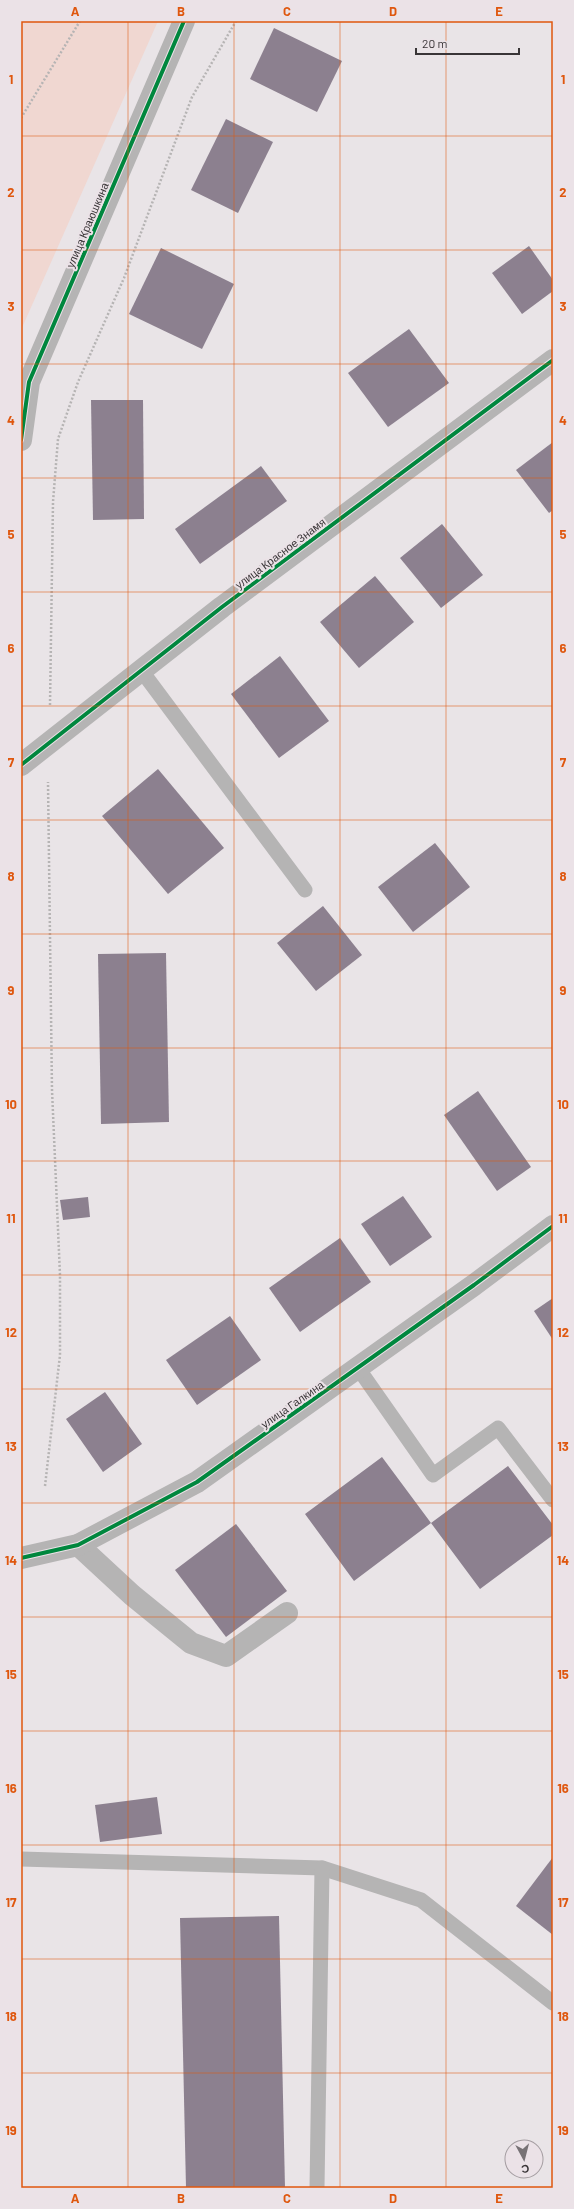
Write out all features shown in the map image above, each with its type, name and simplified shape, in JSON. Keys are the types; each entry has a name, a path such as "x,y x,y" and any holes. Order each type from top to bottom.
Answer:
{"street":[{"name":"улица Краюшкина","path":"21,440 30,382 184,21"},
{"name":"улица Красное Знамя","path":"21,765 222,606 553,360"},
{"name":"улица Галкина","path":"21,1558 78,1545 198,1482 474,1285 553,1226"},
{"path":"78,1545 132,1595 191,1643 226,1656 287,1613"}],"lane":[{"path":"141,670 305,890"},
{"path":"358,1368 433,1475 498,1428 553,1500"},
{"path":"21,1859 322,1868 421,1900 553,2003"},
{"path":"317,2188 322,1868"}],"path":[{"path":"21,118 80,21"}],"shaded area":[{"path":"21,21 158,21 21,330"}],"building":[{"path":"274,28 342,61 317,112 250,79"},
{"path":"226,119 273,142 238,213 191,190"},
{"path":"529,246 553,280 553,291 522,314 492,273"},
{"path":"161,248 234,284 202,349 129,314"},
{"path":"409,329 449,383 388,427 348,373"},
{"path":"91,400 143,400 144,519 93,520"},
{"path":"553,442 553,510 549,513 516,470"},
{"path":"261,466 287,501 200,564 175,529"},
{"path":"442,524 483,575 441,608 400,558"},
{"path":"375,576 414,622 359,668 320,622"},
{"path":"280,656 329,721 279,758 231,694"},
{"path":"158,769 224,848 168,894 102,816"},
{"path":"435,843 470,887 413,932 378,887"},
{"path":"323,906 362,955 316,991 277,943"},
{"path":"166,953 169,1122 101,1124 98,954"},
{"path":"478,1091 531,1167 497,1191 444,1115"},
{"path":"403,1196 432,1237 390,1266 361,1224"},
{"path":"88,1197 90,1217 63,1220 60,1200"},
{"path":"340,1238 371,1282 300,1332 269,1288"},
{"path":"553,1298 553,1340 534,1311"},
{"path":"230,1316 261,1360 197,1405 166,1360"},
{"path":"105,1392 142,1444 103,1472 66,1419"},
{"path":"382,1457 431,1523 354,1581 305,1514"},
{"path":"508,1466 553,1525 553,1535 480,1589 431,1523"},
{"path":"236,1524 287,1591 226,1637 175,1570"},
{"path":"157,1797 162,1834 100,1842 95,1805"},
{"path":"553,1857 553,1935 516,1906"},
{"path":"279,1916 285,2188 186,2188 180,1918"}],"cycle path":[{"path":"21,440 29,382 184,21"},
{"path":"21,765 222,607 553,360"},
{"path":"21,1558 78,1545 197,1482 474,1285 553,1226"}]}
